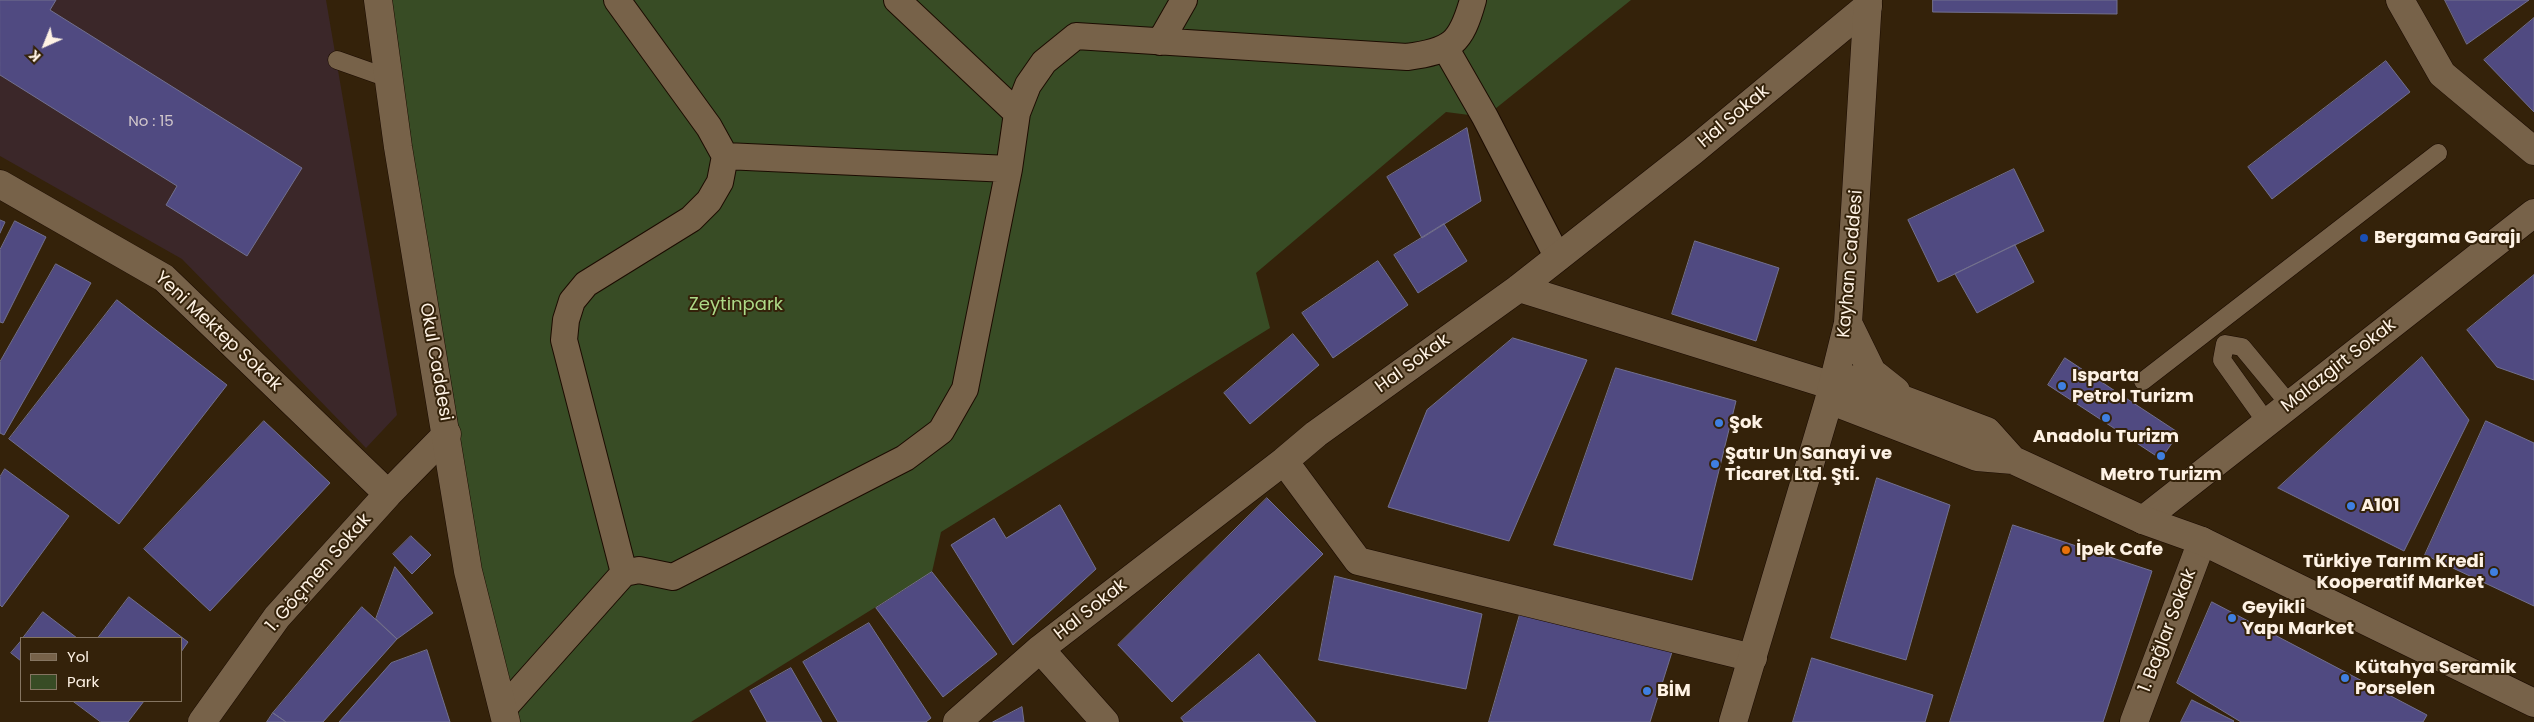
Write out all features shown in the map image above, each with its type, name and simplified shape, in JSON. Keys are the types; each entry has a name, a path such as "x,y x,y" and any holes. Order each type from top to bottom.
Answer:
{"street":[{"name":"Okul Caddesi","path":"378,0 388,78 468,571 504,716"},
{"path":"617,0 709,127 725,156 720,182 709,201 691,219 586,284 572,301 566,320 564,340 624,573"},
{"path":"897,0 1017,114"},
{"path":"1160,42 1184,0"},
{"path":"504,716 624,573 639,570 673,577 905,458 941,432 965,388 1010,169 1017,114 1028,85 1044,62 1076,36 1407,57 1446,49 1459,36 1473,0"},
{"path":"2400,0 2442,74 2534,151"},
{"name":"Hal Sokak","path":"957,722 1040,649 1284,461 1316,434 1520,288 1693,151 1868,3"},
{"name":"Kayhan Caddesi","path":"1732,722 1753,658 1833,387 1848,323 1868,3"},
{"path":"1446,49 1485,117 1558,258"},
{"path":"725,156 1010,169"},
{"name":"Yeni Mektep Sokak","path":"0,184 164,278 388,494"},
{"name":"Malazgirt Sokak","path":"2143,520 2534,213"},
{"path":"1520,288 1833,387 1924,407 1987,432 2013,460"},
{"path":"1848,323 1876,377 1924,407"},
{"path":"1833,387 1977,457 2013,460 2143,520 2202,541 2534,703"},
{"name":"1. Göçmen Sokak","path":"202,722 277,617 388,494 447,434"},
{"path":"1284,461 1358,561 1715,647 1753,658"},
{"name":"1. Bağlar Sokak","path":"2134,722 2202,541"},
{"path":"1040,649 1105,722"}],"lane":[{"path":"337,60 388,78"},
{"path":"2143,381 2438,153"},
{"path":"2212,328 2225,344 2242,347 2290,405"},
{"path":"2225,344 2222,360 2267,423"}],"shaded area":[{"path":"0,0 326,0 397,415 366,448 182,259 0,156"}],"green space":[{"name":"Zeytinpark","path":"378,0 1631,0 1485,117 1446,112 1256,273 1270,328 941,532 932,572 691,722 506,722"}],"building":[{"path":"0,0 56,0 50,10 302,168 247,256 166,205 177,186 0,75"},
{"path":"1933,0 2117,0 2117,14 1933,12"},
{"path":"2445,0 2529,0 2467,44"},
{"path":"2534,18 2534,112 2484,60"},
{"path":"2386,61 2410,92 2272,199 2248,167"},
{"path":"1467,128 1481,201 1422,238 1387,177"},
{"path":"2014,169 2044,231 1938,282 1908,220"},
{"path":"0,220 5,222 0,233"},
{"path":"15,221 46,237 3,323 0,322 0,250"},
{"path":"1444,224 1467,261 1418,293 1394,255"},
{"path":"1695,241 1779,268 1756,341 1672,314"},
{"path":"2015,245 2034,282 1977,313 1955,274"},
{"path":"1378,261 1408,305 1333,358 1302,313"},
{"path":"56,264 91,283 4,435 0,433 0,362"},
{"path":"2534,275 2534,380 2497,367 2467,330"},
{"path":"117,300 227,385 119,524 9,439"},
{"path":"1293,334 1319,365 1250,424 1224,393"},
{"path":"1513,338 1587,360 1509,541 1388,507 1427,410"},
{"path":"2422,357 2469,420 2404,551 2278,488"},
{"path":"2065,358 2179,433 2161,459 2048,385"},
{"path":"1616,368 1736,401 1692,580 1554,545"},
{"path":"264,421 330,483 210,611 144,549"},
{"path":"2486,421 2534,443 2534,606 2425,555"},
{"path":"5,469 69,516 2,607 0,605 0,477"},
{"path":"1877,478 1950,505 1906,660 1831,638"},
{"path":"1267,498 1323,554 1172,702 1118,645"},
{"path":"1060,505 1096,569 1013,645 951,545 994,518 1006,538"},
{"path":"2013,525 2152,571 2103,722 1950,722"},
{"path":"411,536 431,555 412,574 393,554"},
{"path":"395,567 433,613 397,639 376,619"},
{"path":"932,572 997,654 943,697 876,608"},
{"path":"1335,576 1482,614 1466,689 1319,660"},
{"path":"129,597 181,637 99,637"},
{"path":"2212,602 2427,715 2423,722 2241,722 2177,683"},
{"path":"362,607 397,639 323,722 286,722 273,713"},
{"path":"1521,611 1672,652 1650,722 1489,722"},
{"path":"43,612 76,637 24,637"},
{"path":"869,623 931,718 926,722 838,722 803,662"},
{"path":"182,637 188,642 182,651"},
{"path":"20,642 20,660 11,653"},
{"path":"427,650 450,722 339,722 391,663"},
{"path":"1259,654 1316,722 1184,722 1181,718"},
{"path":"1812,658 1933,695 1925,722 1793,722"},
{"path":"791,668 822,722 767,722 750,691"},
{"path":"2192,700 2234,721 2181,722"},
{"path":"74,702 143,702 128,722 101,722"},
{"path":"1022,707 1024,722 993,722"},
{"path":"273,713 286,722 267,722"}],"place":[{"name":"Bergama Garajı","path":"2364,238"},
{"name":"Isparta Petrol Turizm","path":"2062,386"},
{"name":"Anadolu Turizm","path":"2106,418"},
{"name":"Şok","path":"1719,423"},
{"name":"Metro Turizm","path":"2161,456"},
{"name":"Şatır Un Sanayi ve Ticaret Ltd. Şti.","path":"1715,464"},
{"name":"A101","path":"2351,506"},
{"name":"İpek Cafe","path":"2066,550"},
{"name":"Türkiye Tarım Kredi Kooperatif Market","path":"2494,572"},
{"name":"Geyikli Yapı Market","path":"2232,618"},
{"name":"Kütahya Seramik Porselen","path":"2345,678"},
{"name":"BİM","path":"1647,691"}]}
